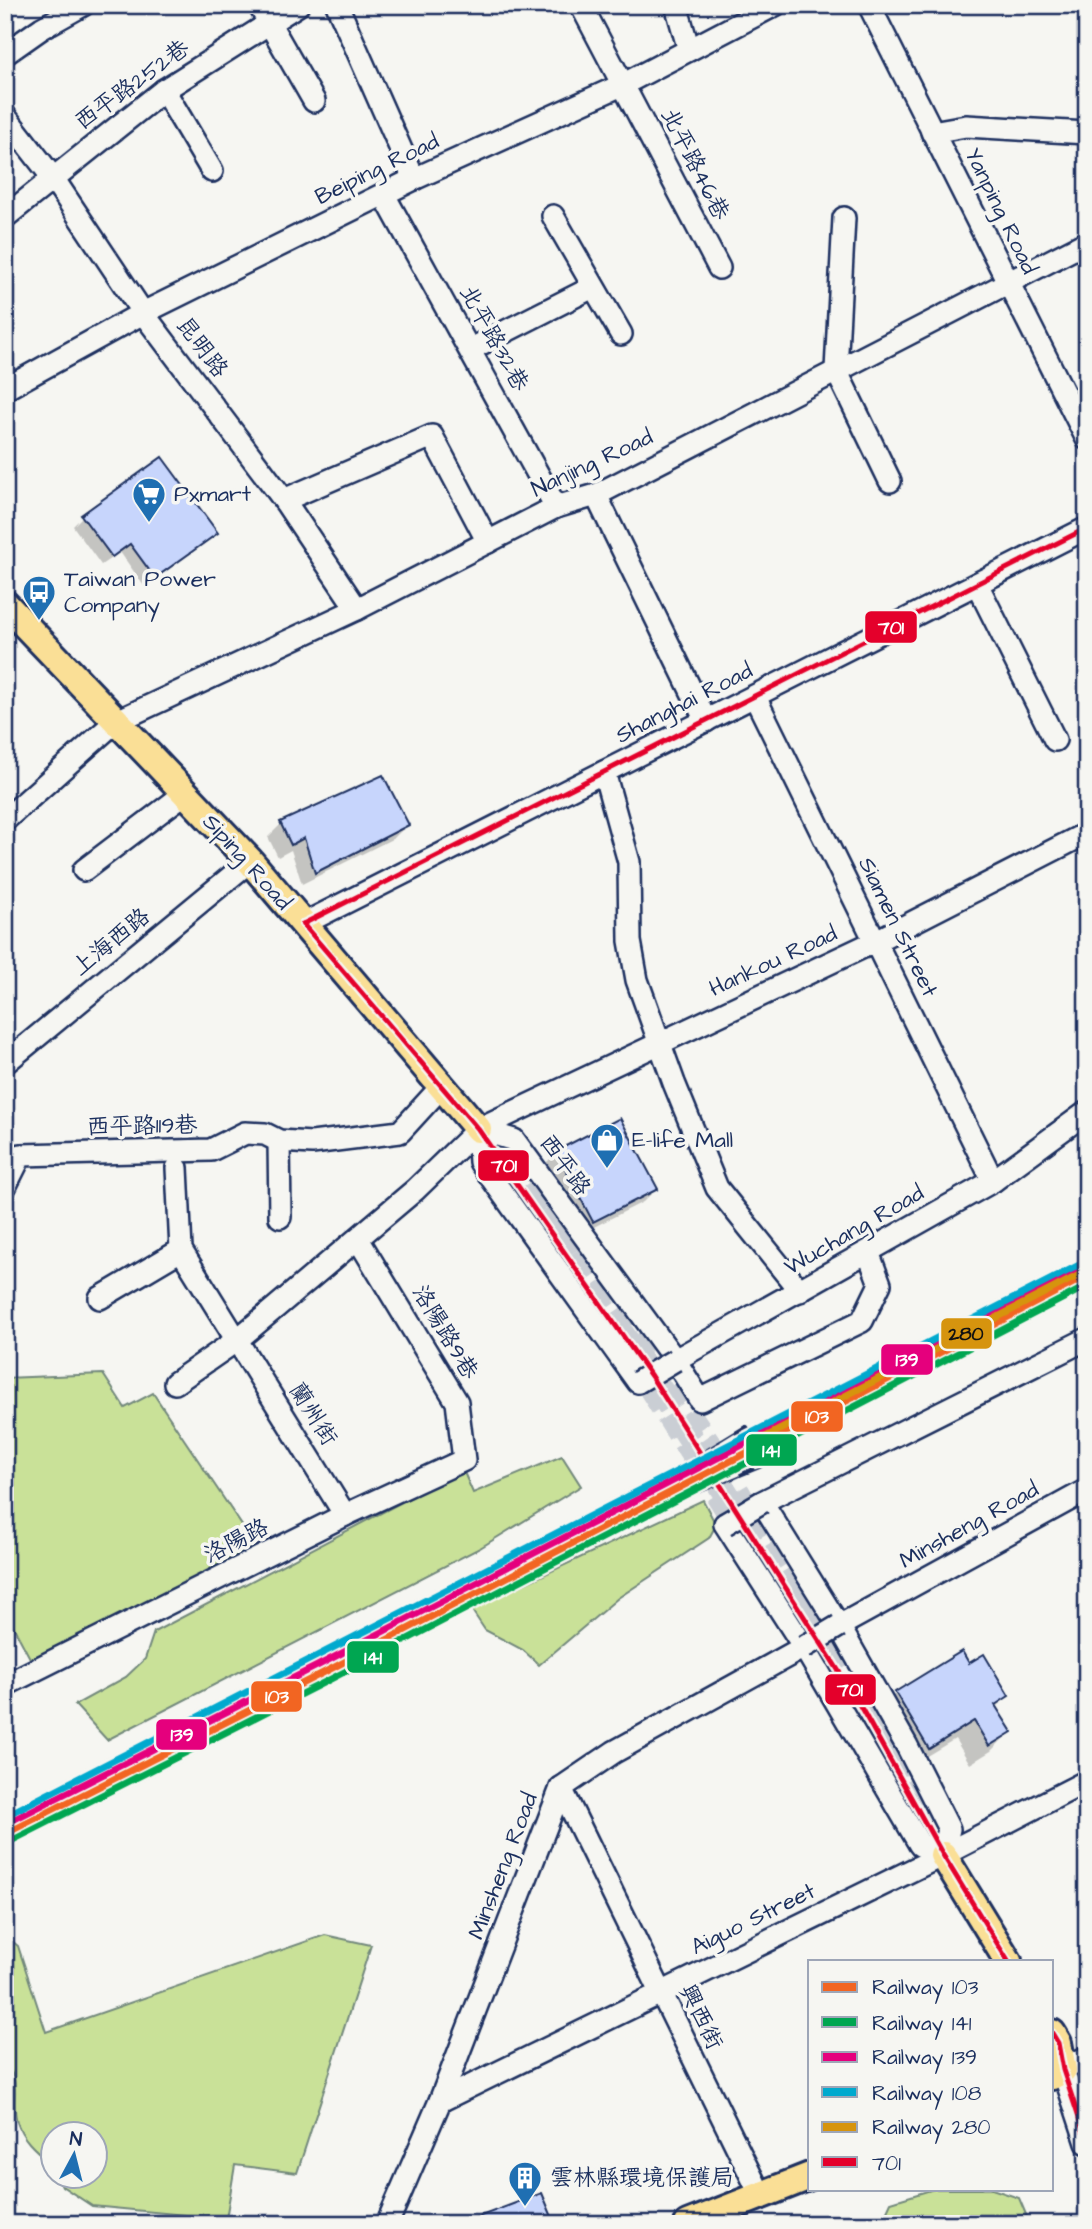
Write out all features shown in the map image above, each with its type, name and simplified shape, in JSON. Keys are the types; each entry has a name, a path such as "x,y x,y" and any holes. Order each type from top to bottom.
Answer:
{"main road":[{"name":"Siping Road","path":"7,610 250,862 478,1129"},
{"path":"943,1855 1007,1960"},
{"path":"1054,2036 1058,2043 1057,2073"},
{"path":"688,2224 808,2177"}],"street":[{"path":"5,54 42,28 83,5"},
{"name":"西平路252巷","path":"5,217 263,14 298,5"},
{"path":"337,5 414,178"},
{"name":"北平路46巷","path":"582,5 719,268"},
{"path":"677,5 689,50"},
{"name":"Beiping Road","path":"5,389 143,313 414,178 624,84 775,5"},
{"name":"Yanping Road","path":"869,5 1087,439"},
{"path":"263,14 314,101"},
{"path":"164,90 212,171"},
{"name":"昆明路","path":"5,116 53,178 143,313 284,500 357,610"},
{"path":"932,132 965,126 1087,133"},
{"name":"北平路32巷","path":"384,195 556,508"},
{"path":"554,216 621,334"},
{"path":"844,218 836,370 890,481"},
{"name":"Nanjing Road","path":"5,820 115,722 357,610 556,508 597,495 1087,242"},
{"path":"471,349 593,287"},
{"path":"284,500 432,436 488,542"},
{"path":"597,495 706,721"},
{"name":"Shanghai Road","path":"303,924 1087,528"},
{"path":"977,584 1055,740"},
{"name":"Siamen Street","path":"755,697 993,1181"},
{"path":"604,772 629,862 630,941 637,980 717,1188 800,1291"},
{"path":"84,870 184,794"},
{"name":"Hankou Road","path":"478,1129 876,941 1087,833"},
{"name":"上海西路","path":"5,1063 250,862"},
{"name":"西平路119巷","path":"5,1186 20,1155 211,1150 245,1133 265,1134 279,1141 312,1143 400,1132 442,1086"},
{"name":"Wuchang Road","path":"478,1129 480,1162 638,1382 993,1181 1087,1112"},
{"path":"174,1383 237,1340 358,1238 478,1129"},
{"name":"西平路","path":"478,1129 514,1140 676,1360 700,1400 862,1321 880,1284 868,1252"},
{"path":"279,1141 280,1217"},
{"path":"100,1298 181,1250 177,1168"},
{"name":"洛陽路9巷","path":"358,1238 457,1402 464,1460"},
{"name":"蘭州街","path":"181,1250 345,1516"},
{"path":"762,1502 839,1626 907,1746 949,1829 943,1855 920,1845 804,1647 725,1524 762,1502 1087,1339"},
{"name":"洛陽路","path":"5,1685 464,1460"},
{"name":"Minsheng Road","path":"387,2224 440,2101 561,1788 614,1752 1087,1490"},
{"name":"洛陽路","path":"5,1672 35,1672"},
{"name":"Aiguo Street","path":"440,2101 943,1855 1087,1781"},
{"name":"興西街","path":"561,1788 760,2194"},
{"path":"1087,2057 1057,2073 1087,2143"}],"green space":[{"path":"103,1374 125,1408 153,1393 257,1548 32,1662 5,1611 5,1378"},
{"path":"562,1456 581,1486 480,1548 107,1740 75,1705 126,1677 145,1659 154,1632 463,1470 473,1493"},
{"path":"703,1500 716,1525 709,1538 618,1598 539,1665 523,1650 485,1630 471,1609"},
{"path":"5,1935 18,1946 46,2032 325,1935 371,1945 297,2173 235,2165 226,2219 92,2206 68,2190 108,2190 108,2120 38,2120 38,2151 23,2135 17,2122 15,2085 5,2063"},
{"path":"931,2190 995,2190 1019,2198 1030,2224 881,2224 891,2202"}],"building":[{"name":"Pxmart","path":"162,457 218,533 155,578 130,544 112,557 81,515"},
{"path":"383,775 409,825 315,873 304,838 291,845 280,822"},
{"name":"E-life Mall","path":"620,1118 658,1189 593,1222 556,1151"},
{"path":"962,1651 969,1663 984,1654 1009,1696 995,1705 1012,1732 989,1746 974,1721 929,1749 895,1692"},
{"name":"雲林縣環境保護局","path":"542,2193 555,2224 465,2224 465,2222"}],"tunnel":[{"path":"478,1129 651,1376 854,1695 943,1855"},
{"path":"513,1156 711,1443 939,1829"},
{"path":"633,1364 741,1535"}],"railway":[{"path":"667,1477 746,1429"},
{"path":"576,1540 759,1465"}],"rail line":[{"name":"108","path":"5,1816 1087,1261"},
{"name":"139","path":"5,1824 317,1666 1083,1268"},
{"name":"280","path":"752,1444 1087,1271"},
{"name":"103","path":"5,1834 321,1674 1087,1276"},
{"name":"141","path":"9,1842 325,1682 1087,1286"}],"transit line":[{"name":"701","path":"303,924 1087,528"},
{"name":"701","path":"303,924 478,1129 651,1376 854,1695 943,1855 1007,1960"},
{"name":"701","path":"1054,2036 1087,2142"}],"place":[{"name":"Pxmart","path":"149,524"},
{"name":"Taiwan Power Company","path":"39,622"},
{"name":"E-life Mall","path":"607,1170"},
{"name":"雲林縣環境保護局","path":"525,2208"}]}
